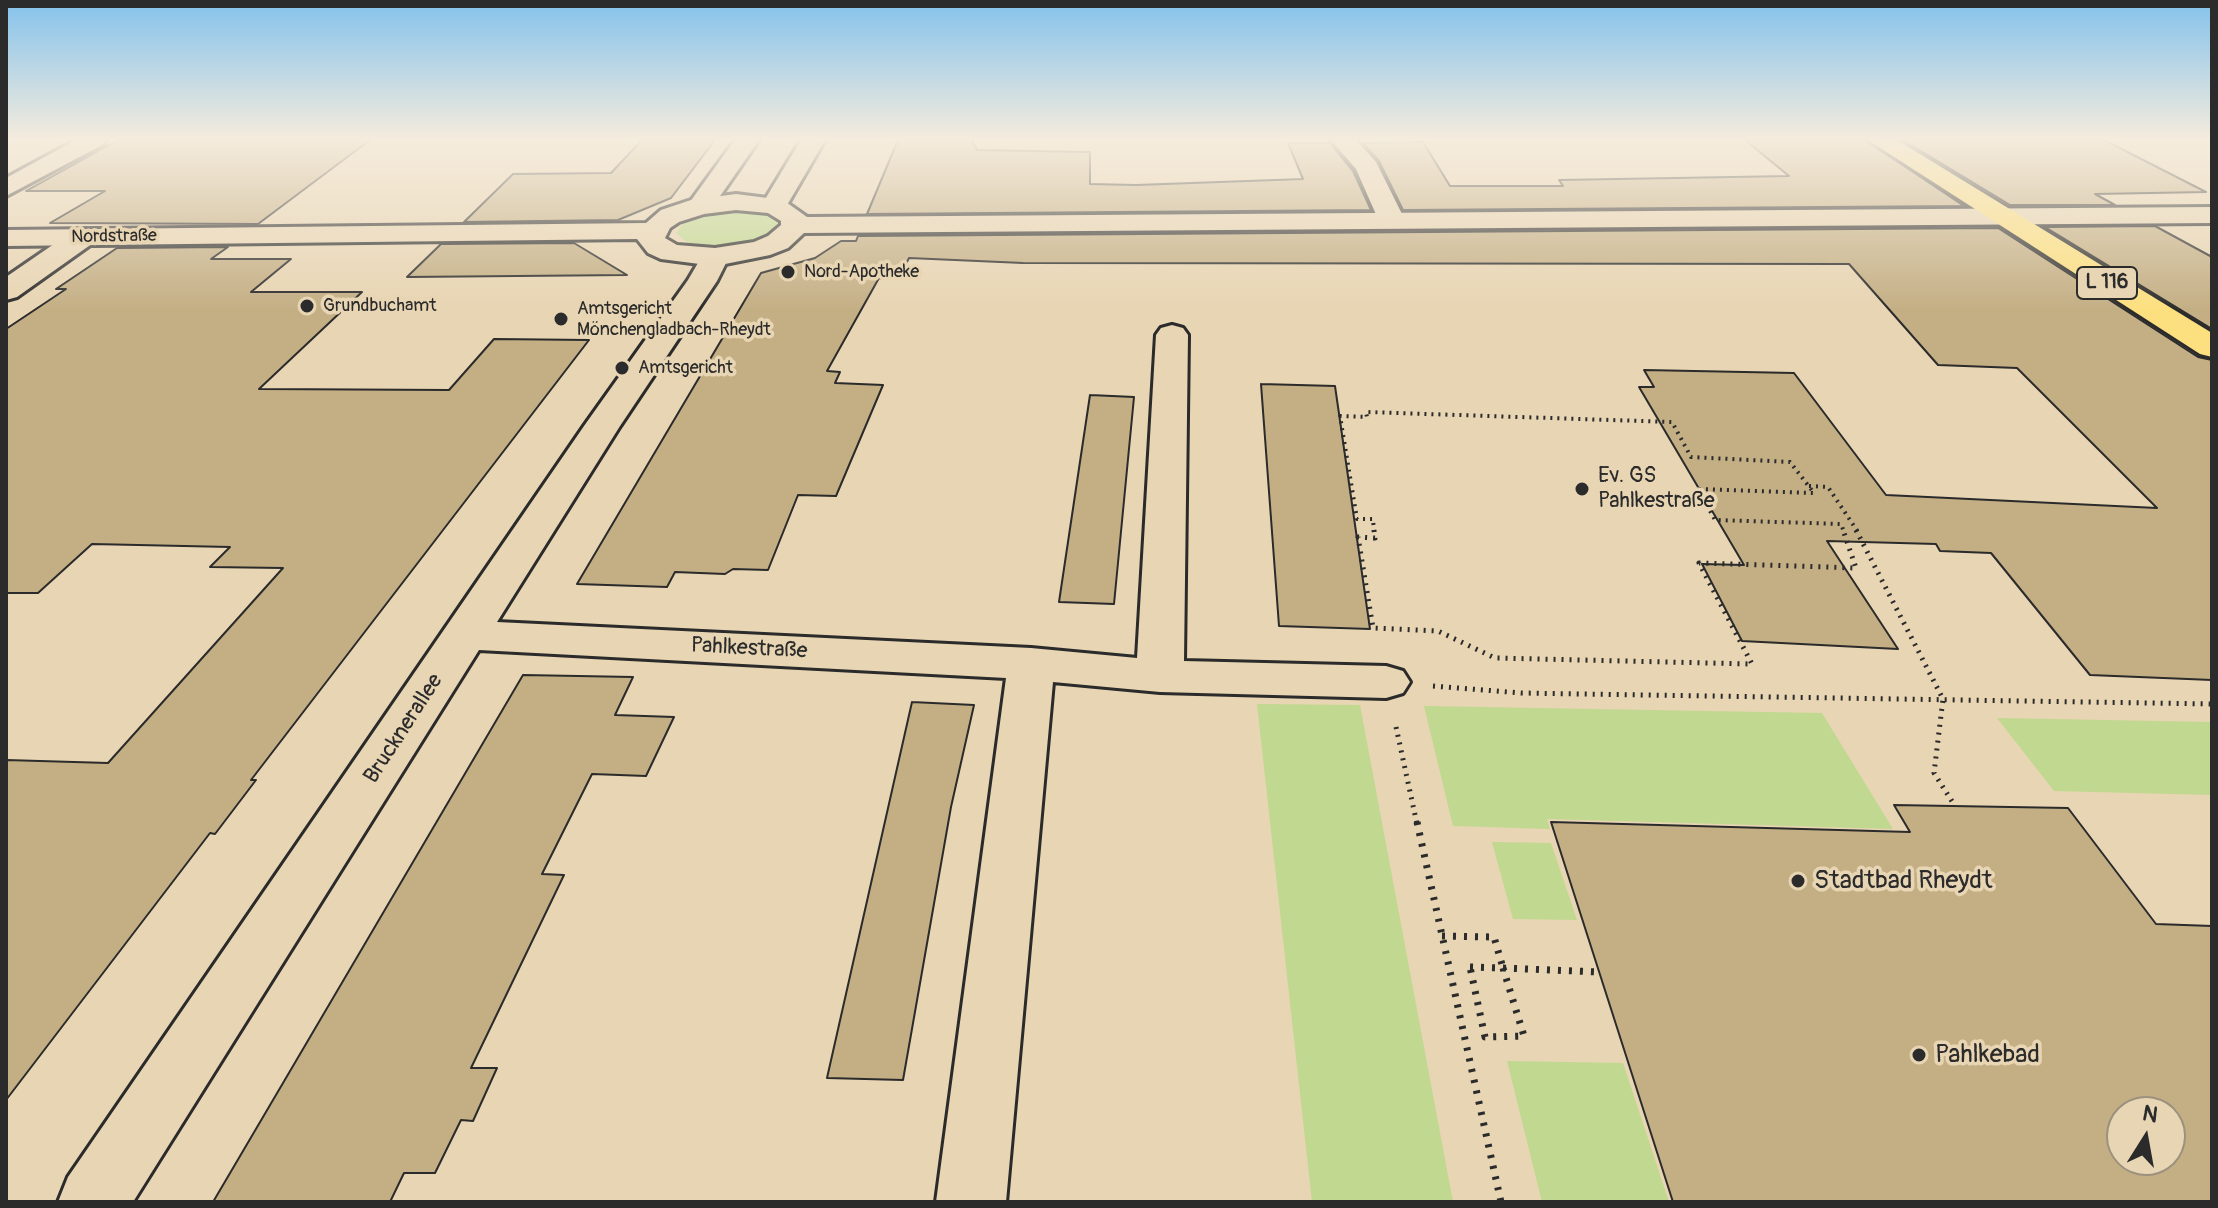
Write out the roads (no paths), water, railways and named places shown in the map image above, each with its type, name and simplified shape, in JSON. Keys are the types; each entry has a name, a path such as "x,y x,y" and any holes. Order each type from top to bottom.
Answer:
{"main road":[{"name":"L 116","path":"1968,196 2212,347"},
{"name":"L 116","path":"2000,196 2212,322"}],"street":[{"path":"700,206 707,196"},
{"path":"774,206 780,196"},
{"path":"1380,196 1392,222"},
{"path":"736,202 774,206 794,217 795,225 790,234 760,249 715,257 671,253 658,247 651,239 653,231 670,216 700,206 736,202"},
{"path":"795,225 2212,215"},
{"name":"Nordstraße","path":"6,238 653,231"},
{"path":"6,291 83,237"},
{"name":"Brucknerallee","path":"93,1202 715,257"},
{"path":"1160,676 1172,335"},
{"name":"Pahlkestraße","path":"466,635 1031,664 1160,676 1386,682"},
{"path":"971,1202 1031,664"}],"place":[{"name":"Nord-Apotheke","path":"788,272"},
{"name":"Grundbuchamt","path":"307,306"},
{"name":"Amtsgericht Mönchengladbach-Rheydt","path":"561,319"},
{"name":"Amtsgericht","path":"622,368"},
{"name":"Ev. GS Pahlkestraße","path":"1582,489"},
{"name":"Stadtbad Rheydt","path":"1798,881"},
{"name":"Pahlkebad","path":"1919,1055"}]}
